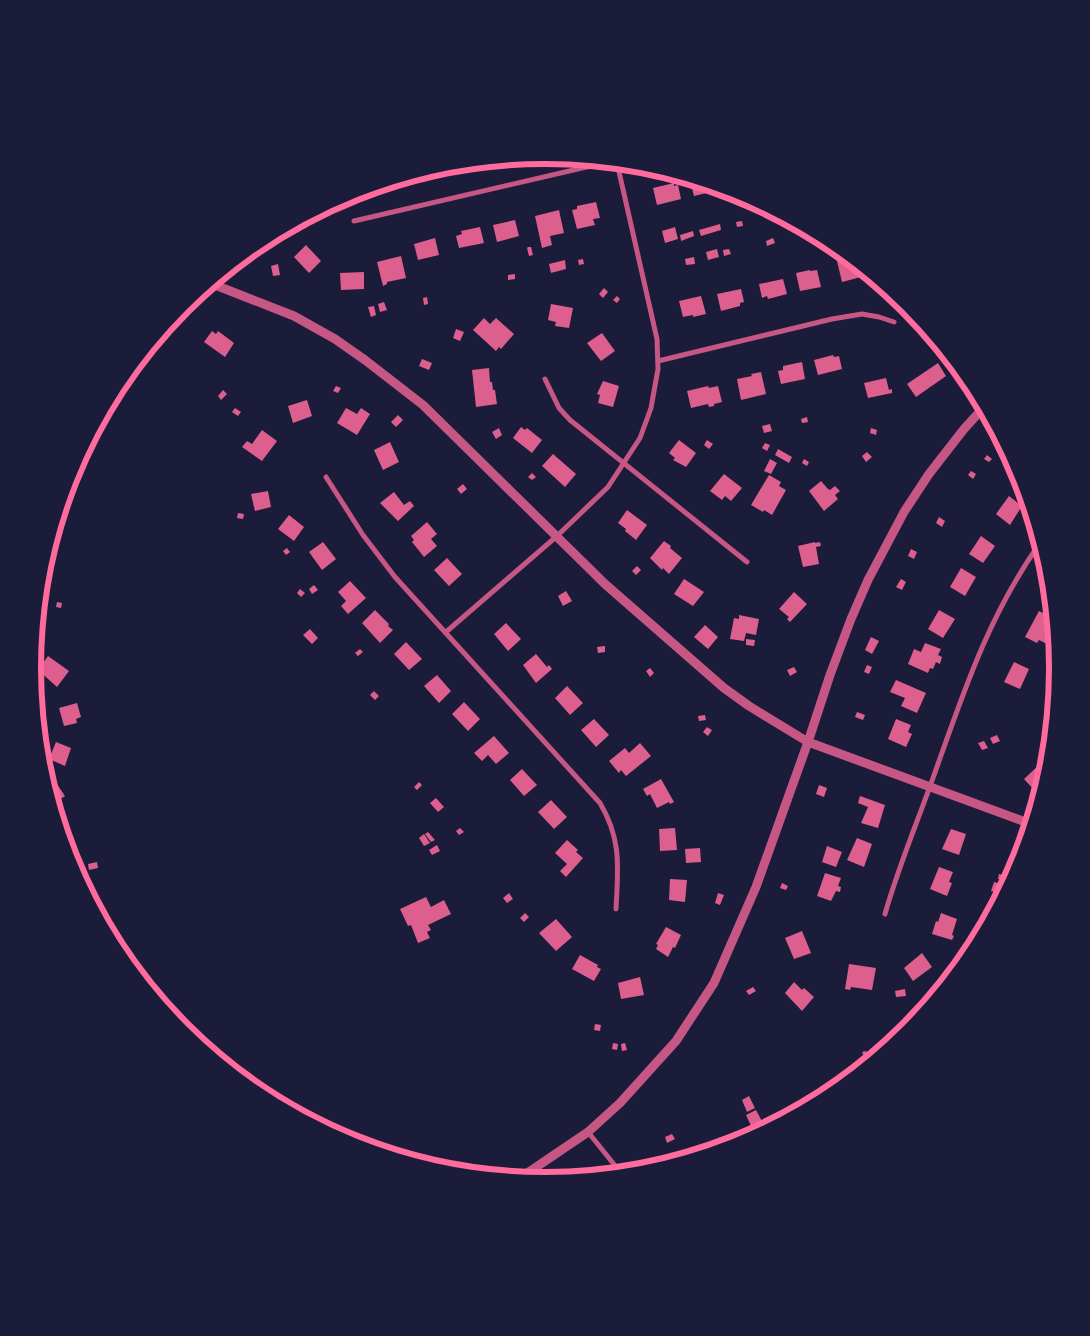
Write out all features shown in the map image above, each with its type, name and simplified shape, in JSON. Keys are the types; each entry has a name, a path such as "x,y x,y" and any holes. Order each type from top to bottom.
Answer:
{"street":[{"path":"354,221 589,166"},
{"path":"446,632 557,536 608,487 640,438 651,408 657,377 657,339 619,170"},
{"path":"217,286 294,316 335,339 424,405 605,584 724,688 749,706 808,742 1025,822"},
{"path":"658,361 832,319 862,314 894,322"},
{"path":"545,379 559,408 570,420 747,562"},
{"path":"530,1172 588,1132 620,1103 676,1041 714,983 756,887 830,675 868,580 904,512 929,474 979,413"},
{"path":"326,477 363,535 395,577 600,803 612,826 617,847 616,909"},
{"path":"885,914 894,884 984,639 1035,551"},
{"path":"588,1132 616,1166"}],"building":[{"path":"674,183 674,186 678,185 681,199 657,205 653,188"},
{"path":"691,186 710,192 694,196"},
{"path":"596,202 600,218 593,219 595,225 577,229 572,210 577,209 577,206"},
{"path":"559,210 564,233 550,236 552,245 542,248 535,216"},
{"path":"515,220 519,236 497,242 493,225"},
{"path":"742,221 743,226 737,227 736,222"},
{"path":"720,224 721,230 701,236 699,230"},
{"path":"480,227 484,243 459,248 456,236 462,234 461,231"},
{"path":"675,227 678,239 665,243 662,231"},
{"path":"693,231 694,236 681,241 680,235"},
{"path":"435,238 439,255 418,260 414,244"},
{"path":"773,238 775,243 767,246 766,241"},
{"path":"306,245 321,261 309,273 294,257"},
{"path":"528,247 531,247 533,255 529,256"},
{"path":"717,249 719,257 708,260 706,252"},
{"path":"729,249 731,254 724,256 723,250"},
{"path":"401,256 406,278 387,282 383,286 377,262"},
{"path":"694,257 695,264 686,265 685,259"},
{"path":"583,259 584,264 579,265 578,260"},
{"path":"565,260 566,269 551,273 549,264"},
{"path":"841,260 862,277 842,282 837,261"},
{"path":"278,264 280,275 273,276 271,266"},
{"path":"817,270 821,287 800,291 796,273"},
{"path":"364,272 364,289 341,290 340,273"},
{"path":"515,274 515,279 508,280 508,275"},
{"path":"783,279 787,294 768,299 767,296 762,298 759,284"},
{"path":"604,288 608,292 603,298 599,294"},
{"path":"741,289 744,302 740,303 740,306 721,311 717,294"},
{"path":"617,296 620,299 617,303 613,300"},
{"path":"701,296 706,314 683,317 679,301"},
{"path":"427,297 428,304 424,305 423,298"},
{"path":"384,302 387,310 380,312 378,304"},
{"path":"551,304 573,308 569,328 555,326 556,322 548,320"},
{"path":"374,306 376,315 371,317 368,307"},
{"path":"484,318 490,324 496,318 514,334 501,349 499,347 496,351 473,330"},
{"path":"456,329 464,332 460,341 453,338"},
{"path":"212,331 216,334 218,331 234,343 225,357 204,342"},
{"path":"602,333 615,351 601,361 587,343"},
{"path":"833,355 834,357 839,356 842,369 818,375 814,360"},
{"path":"422,359 432,363 429,370 419,366"},
{"path":"802,362 805,379 781,384 778,371 783,370 783,366"},
{"path":"938,363 946,376 916,397 907,384"},
{"path":"489,368 490,382 492,382 493,390 495,390 497,404 476,407 472,370"},
{"path":"761,372 766,394 741,400 737,379"},
{"path":"886,378 889,390 892,389 892,393 868,398 864,383"},
{"path":"603,381 619,386 613,407 598,403 600,395 597,394"},
{"path":"336,386 341,388 338,393 333,391"},
{"path":"708,386 709,388 718,386 722,402 709,407 708,404 691,408 687,391"},
{"path":"223,390 227,394 221,400 218,396"},
{"path":"307,400 312,416 293,423 288,406"},
{"path":"235,408 241,412 238,416 232,412"},
{"path":"346,408 357,414 361,408 370,414 357,435 337,423"},
{"path":"398,415 403,420 396,427 391,422"},
{"path":"807,417 808,422 802,423 801,419"},
{"path":"770,424 772,431 764,433 762,426"},
{"path":"521,427 525,430 527,428 542,440 532,453 513,438"},
{"path":"499,428 502,435 496,439 492,432"},
{"path":"871,428 877,430 876,435 870,433"},
{"path":"262,430 277,441 262,461 242,447 247,441 252,444"},
{"path":"679,440 696,453 686,467 673,460 675,458 669,453"},
{"path":"707,440 713,444 709,449 704,445"},
{"path":"390,442 399,462 383,470 374,450"},
{"path":"765,443 770,445 767,451 762,448"},
{"path":"778,449 792,457 789,463 775,455"},
{"path":"867,452 872,457 866,462 862,456"},
{"path":"553,454 576,474 565,487 542,466"},
{"path":"987,455 992,459 989,462 984,459"},
{"path":"770,459 777,463 771,474 764,471"},
{"path":"804,459 809,462 807,466 802,463"},
{"path":"971,471 976,474 973,479 968,475"},
{"path":"532,473 536,477 532,480 528,477"},
{"path":"724,474 742,488 731,501 725,496 722,500 710,491"},
{"path":"769,475 781,482 779,486 786,490 772,515 751,505"},
{"path":"821,481 828,489 830,490 835,486 840,491 835,495 838,499 824,511 809,491"},
{"path":"463,484 467,489 461,494 457,489"},
{"path":"268,491 271,507 255,511 251,494"},
{"path":"394,492 404,505 410,501 414,506 398,521 380,503"},
{"path":"1009,496 1022,506 1010,525 996,514"},
{"path":"627,510 647,525 636,540 618,523"},
{"path":"238,513 244,514 243,519 237,518"},
{"path":"289,515 304,527 294,541 278,529"},
{"path":"939,517 945,521 942,527 936,523"},
{"path":"427,522 437,534 431,539 437,546 424,557 412,542 414,540 411,536"},
{"path":"981,536 995,546 983,563 969,554"},
{"path":"664,541 682,558 669,574 650,558"},
{"path":"323,542 336,559 322,570 309,552"},
{"path":"820,542 821,546 816,547 819,564 803,567 798,546"},
{"path":"287,548 290,552 286,555 283,551"},
{"path":"911,549 917,552 914,559 908,556"},
{"path":"447,558 462,574 449,586 434,570"},
{"path":"637,566 641,570 636,575 632,571"},
{"path":"961,568 976,577 965,596 950,587"},
{"path":"684,579 704,592 693,606 674,594"},
{"path":"901,579 906,582 902,590 896,587"},
{"path":"350,581 366,598 348,614 341,606 346,601 338,592"},
{"path":"314,585 318,590 312,594 309,589"},
{"path":"300,589 305,593 301,597 297,593"},
{"path":"566,591 572,601 563,606 558,596"},
{"path":"794,592 807,604 790,622 787,619 789,617 779,609"},
{"path":"57,602 62,603 61,608 56,607"},
{"path":"375,610 393,630 380,643 362,623"},
{"path":"939,610 955,619 943,638 928,629"},
{"path":"1039,611 1045,614 1047,644 1039,640 1037,643 1025,637"},
{"path":"739,615 759,619 756,635 746,633 744,641 730,639 734,618 739,619"},
{"path":"506,623 521,639 508,651 494,634"},
{"path":"705,625 718,637 708,649 694,637"},
{"path":"310,629 318,638 312,644 303,635"},
{"path":"871,637 879,641 872,654 865,650"},
{"path":"746,639 755,640 754,646 746,645"},
{"path":"406,642 422,659 409,670 394,654"},
{"path":"925,643 941,649 938,655 942,657 940,664 936,662 933,669 930,668 928,673 908,664 914,649 921,652"},
{"path":"605,646 605,652 598,653 597,647"},
{"path":"360,649 363,652 358,656 355,653"},
{"path":"536,654 547,667 549,665 552,669 536,683 523,665"},
{"path":"48,656 69,671 57,687 41,673 41,666"},
{"path":"1014,662 1029,669 1020,689 1004,682"},
{"path":"867,665 872,667 869,674 864,672"},
{"path":"794,667 797,672 790,676 787,670"},
{"path":"650,668 654,673 650,677 646,671"},
{"path":"437,675 451,691 439,703 424,686"},
{"path":"896,680 926,693 917,713 901,706 905,698 890,692"},
{"path":"567,686 583,703 570,715 555,698"},
{"path":"374,691 379,696 375,700 370,695"},
{"path":"464,702 480,719 468,731 452,714"},
{"path":"77,703 81,717 76,719 77,723 64,726 59,708"},
{"path":"857,712 865,715 863,720 855,717"},
{"path":"705,715 706,720 699,721 698,716"},
{"path":"594,719 609,735 596,747 581,730"},
{"path":"896,719 911,725 908,732 912,734 906,747 888,739"},
{"path":"707,727 712,730 708,736 703,732"},
{"path":"997,735 1000,741 993,744 990,738"},
{"path":"494,736 509,753 496,764 488,755 482,761 474,753"},
{"path":"984,741 988,748 982,750 978,743"},
{"path":"56,742 71,748 65,766 50,759"},
{"path":"640,743 651,756 626,776 621,770 619,773 609,761 625,748 629,753"},
{"path":"1039,765 1034,790 1024,779"},
{"path":"522,769 537,785 524,796 510,780"},
{"path":"54,779 65,796 59,800"},
{"path":"661,779 674,802 670,804 669,802 657,808 650,794 647,796 643,789"},
{"path":"419,782 422,785 417,790 414,787"},
{"path":"819,785 827,788 824,797 816,794"},
{"path":"860,796 885,805 878,828 861,823 868,807 858,803"},
{"path":"436,798 444,807 438,812 430,803"},
{"path":"551,800 567,817 554,829 538,812"},
{"path":"460,828 464,832 459,835 456,831"},
{"path":"675,828 677,850 660,851 659,829"},
{"path":"951,829 966,834 959,855 942,849"},
{"path":"428,832 435,840 431,842 425,834"},
{"path":"424,834 430,843 424,846 419,838"},
{"path":"857,838 872,844 864,867 847,860"},
{"path":"567,840 578,850 576,852 583,858 566,877 560,871 567,864 555,853"},
{"path":"437,845 440,851 432,855 429,850"},
{"path":"827,846 842,852 836,867 822,862"},
{"path":"700,848 701,862 686,863 685,849"},
{"path":"97,862 98,868 89,870 88,864"},
{"path":"939,867 953,872 949,882 952,883 947,896 930,889"},
{"path":"825,873 841,878 838,886 841,887 840,892 836,891 831,901 817,896"},
{"path":"999,874 1004,875 1002,880 998,879"},
{"path":"670,879 687,880 685,902 669,900"},
{"path":"994,882 1000,884 996,892 991,891"},
{"path":"782,883 788,886 786,890 780,888"},
{"path":"509,893 513,899 507,903 503,898"},
{"path":"718,893 724,895 720,905 715,903"},
{"path":"426,897 431,907 444,900 451,914 428,925 431,930 427,932 430,938 418,943 411,925 408,926 400,909"},
{"path":"525,913 529,917 524,922 520,918"},
{"path":"941,913 957,919 952,940 932,934"},
{"path":"556,919 572,937 556,951 539,933"},
{"path":"666,927 681,935 668,957 656,949 658,945 656,944"},
{"path":"802,931 811,953 794,959 785,938"},
{"path":"922,953 932,967 913,981 904,968"},
{"path":"580,955 598,965 597,967 601,969 594,981 572,969"},
{"path":"849,964 876,968 872,990 851,987 850,990 845,989"},
{"path":"640,977 644,995 621,999 618,983"},
{"path":"794,982 802,990 804,988 814,997 802,1011 785,993"},
{"path":"753,987 756,991 749,995 746,991"},
{"path":"905,989 906,996 896,997 895,991"},
{"path":"595,1024 601,1025 600,1031 594,1030"},
{"path":"613,1043 618,1044 617,1050 612,1049"},
{"path":"625,1043 627,1050 622,1051 621,1044"},
{"path":"866,1051 868,1055 864,1058 862,1052"},
{"path":"749,1096 755,1108 747,1112 742,1100"},
{"path":"756,1110 763,1122 752,1127 746,1115"},
{"path":"672,1134 675,1139 667,1143 665,1137"}]}
